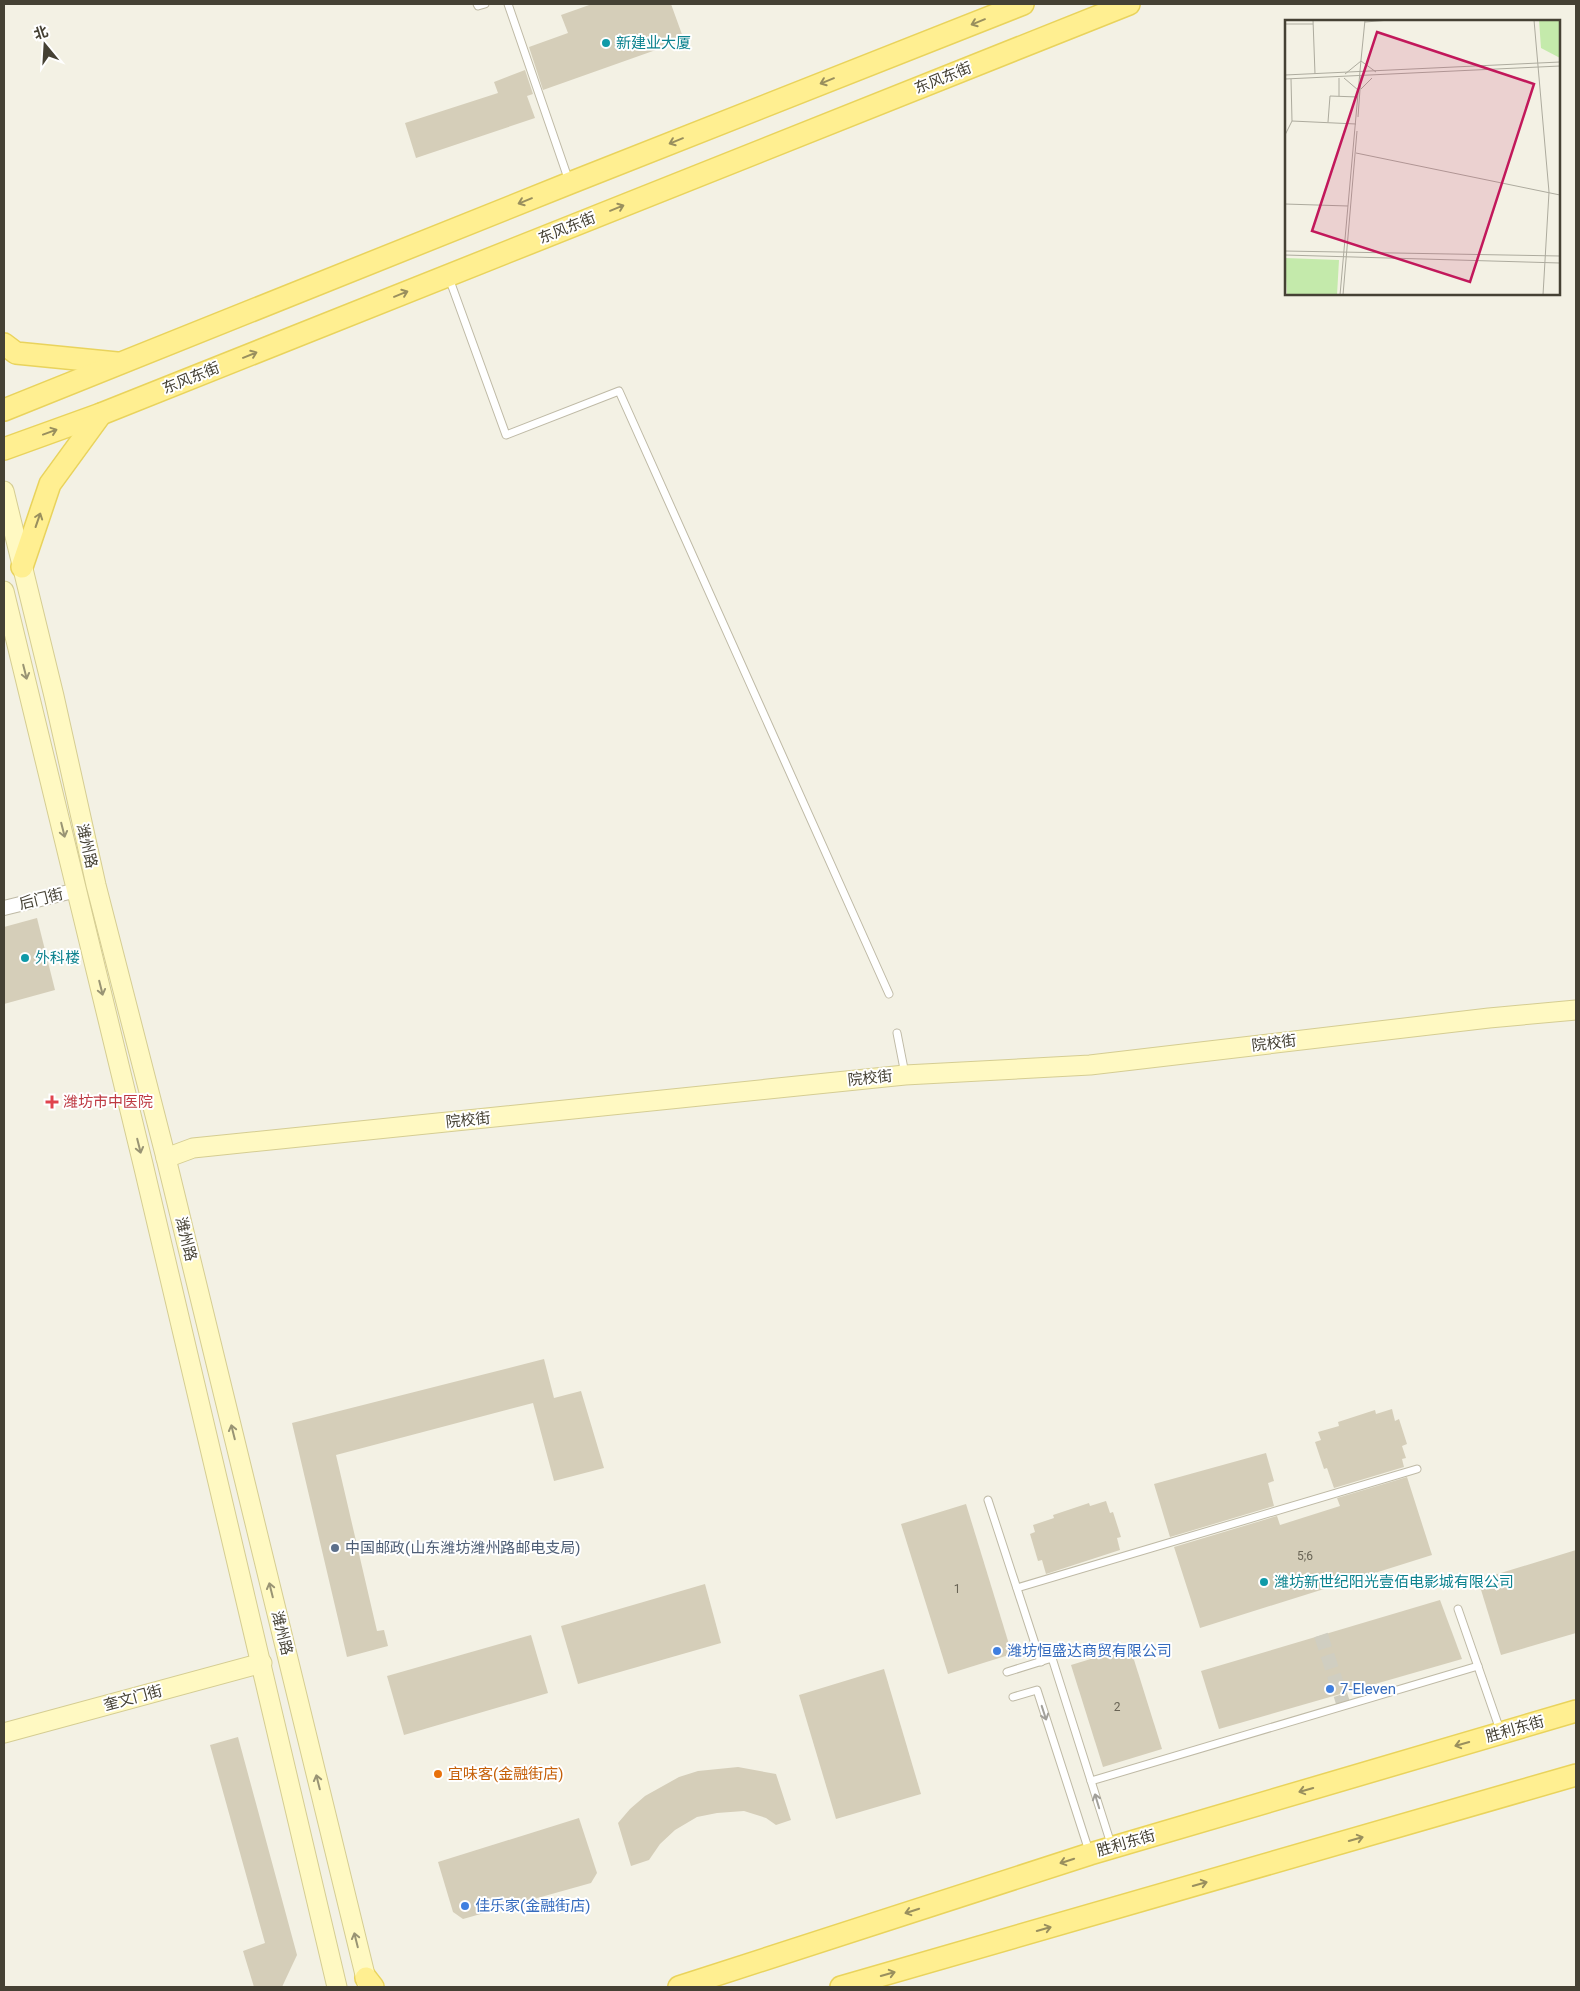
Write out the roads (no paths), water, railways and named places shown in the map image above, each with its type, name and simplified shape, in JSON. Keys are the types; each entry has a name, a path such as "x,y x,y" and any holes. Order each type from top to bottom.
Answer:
{"main road":[{"path":"4,410 1023,4"},
{"name":"东风东街","path":"4,449 101,414 1129,4"},
{"path":"4,344 16,353 120,364"},
{"path":"22,567 50,484 101,414"},
{"name":"潍州路","path":"4,491 54,696 96,885 166,1158 369,1984"},
{"name":"潍州路","path":"4,591 11,644 77,890 262,1663 337,1987"},
{"name":"院校街","path":"166,1158 193,1148 905,1075 1090,1065 1488,1018 1576,1010"},
{"name":"奎文门街","path":"4,1733 262,1663"},
{"name":"胜利东街","path":"679,1987 1112,1847 1576,1711"},
{"path":"841,1987 1576,1775"}],"street":[{"name":"后门街","path":"4,908 77,890"}],"lane":[{"path":"477,4 478,6 485,4"},
{"path":"508,4 570,183"},
{"path":"449,275 506,435 619,391 889,994"},
{"path":"897,1033 905,1075"},
{"path":"1017,1588 1417,1469"},
{"path":"988,1500 1041,1662"},
{"path":"1458,1609 1501,1733"},
{"path":"1007,1672 1052,1658 1112,1847"},
{"path":"1091,1781 1478,1666"},
{"path":"1013,1697 1037,1690 1090,1854"}],"tunnel":[{"path":"1321,1635 1344,1706"}],"place":[{"name":"新建业大厦","path":"606,43"},
{"name":"外科楼","path":"25,958"},
{"name":"潍坊市中医院","path":"52,1102"},
{"name":"中国邮政(山东潍坊潍州路邮电支局)","path":"335,1548"},
{"name":"潍坊新世纪阳光壹佰电影城有限公司","path":"1264,1582"},
{"name":"潍坊恒盛达商贸有限公司","path":"997,1651"},
{"name":"7-Eleven","path":"1330,1689"},
{"name":"宜味客(金融街店)","path":"438,1774"},
{"name":"佳乐家(金融街店)","path":"465,1906"}]}
